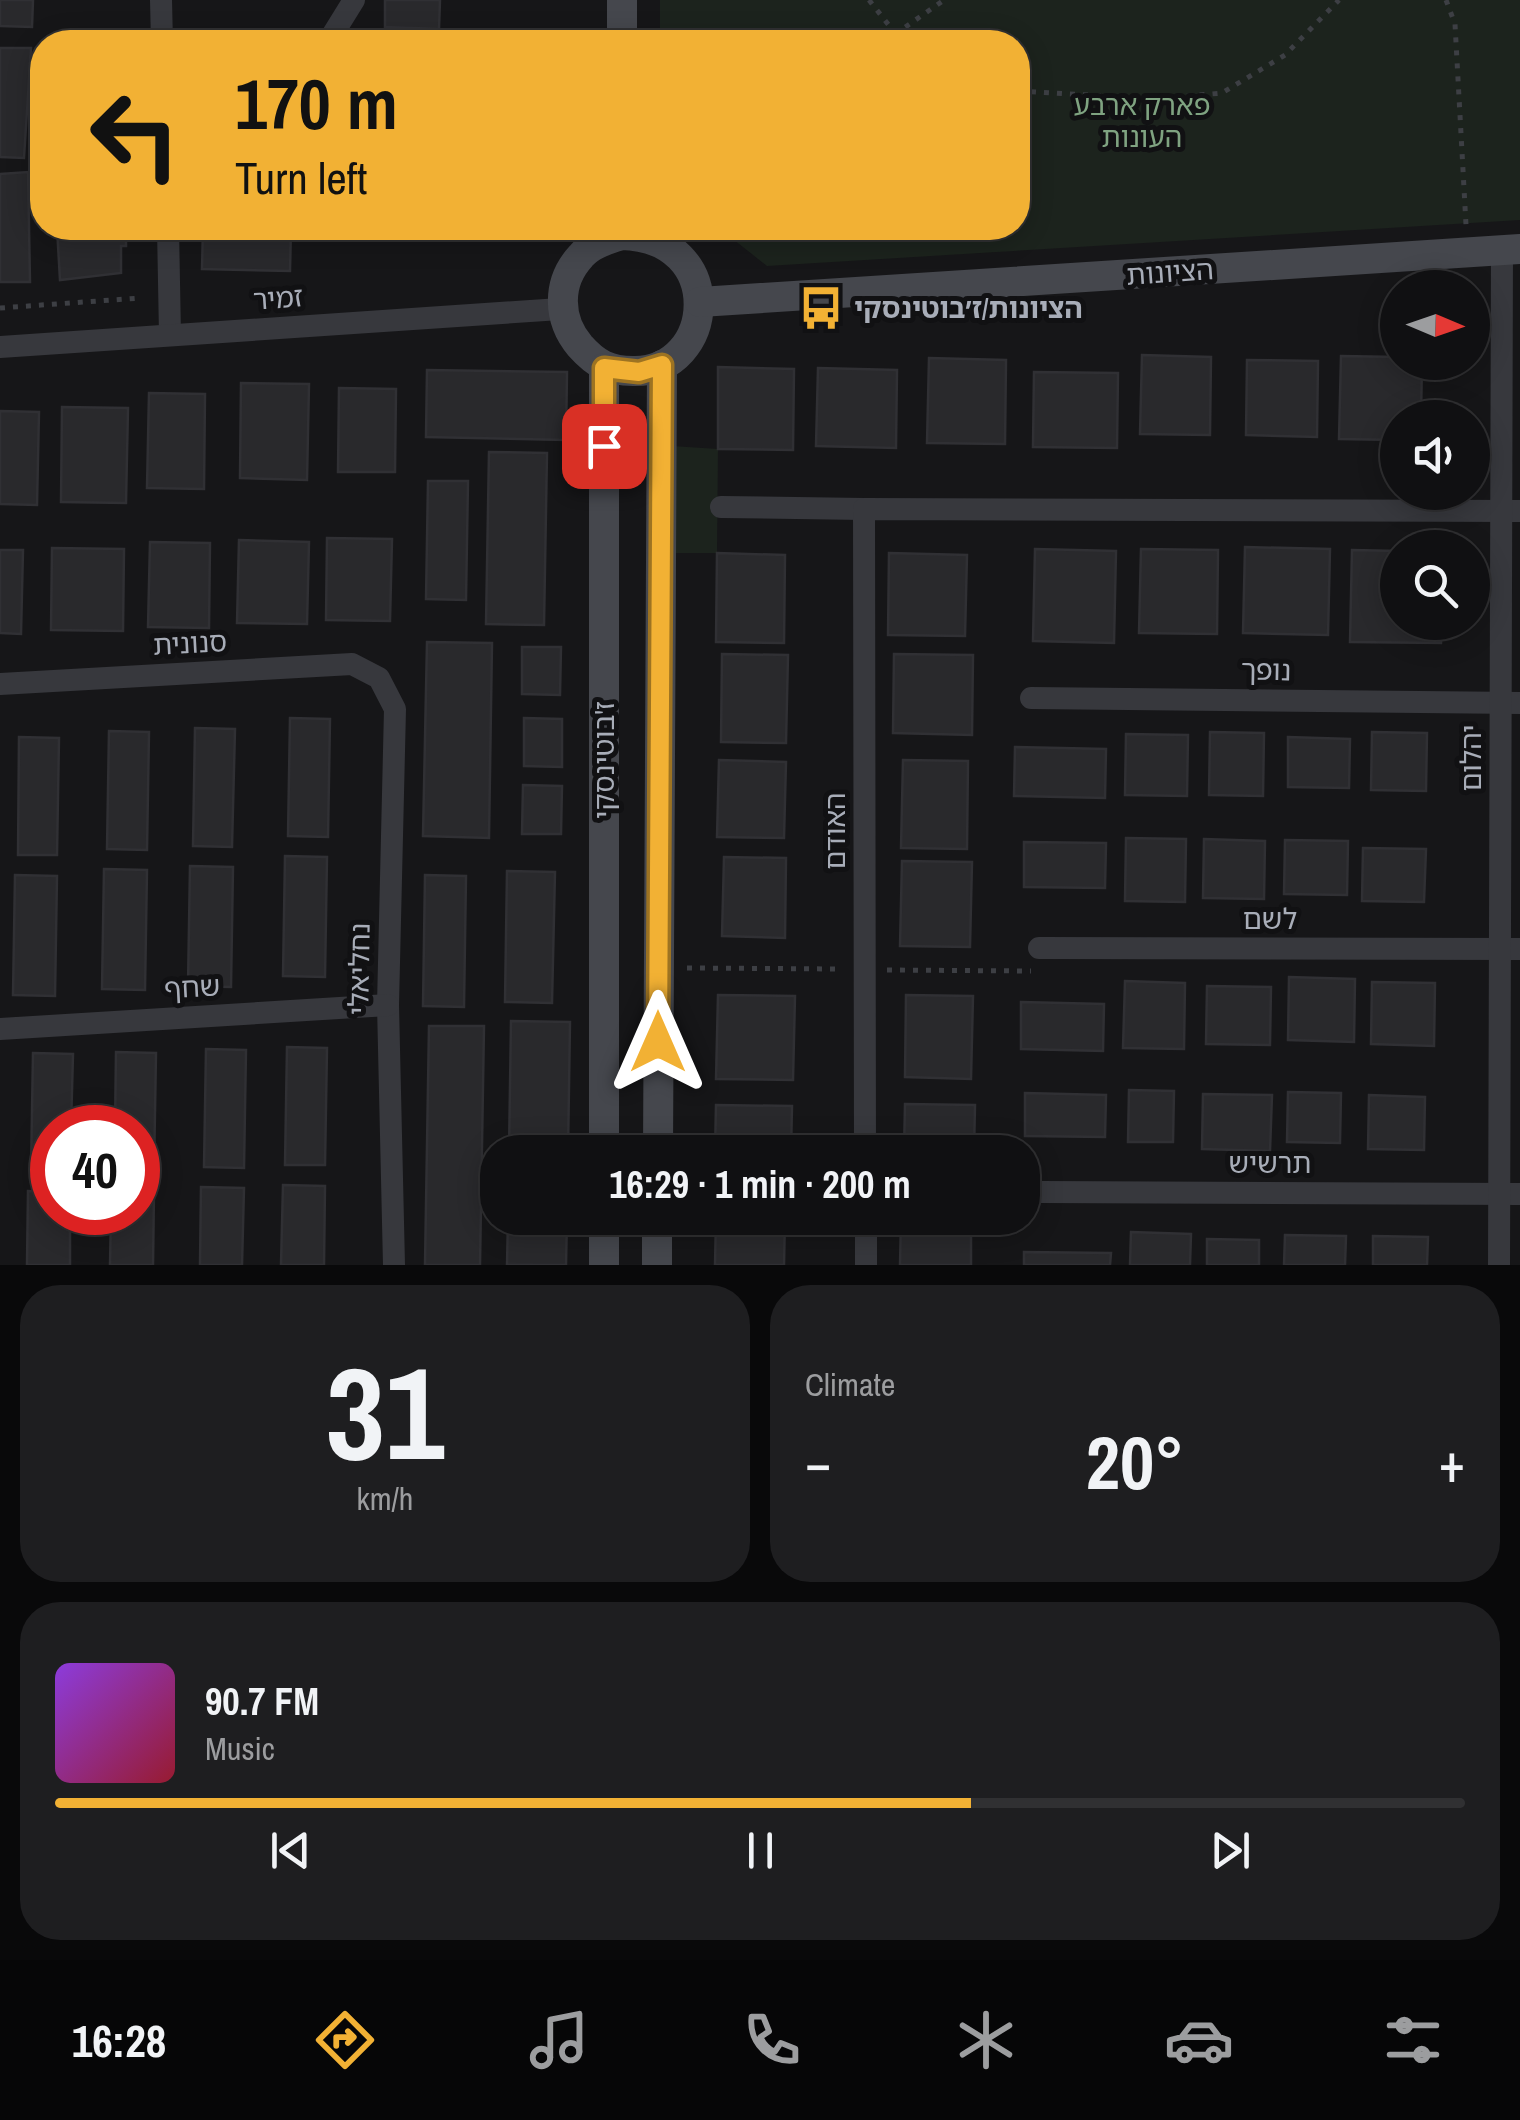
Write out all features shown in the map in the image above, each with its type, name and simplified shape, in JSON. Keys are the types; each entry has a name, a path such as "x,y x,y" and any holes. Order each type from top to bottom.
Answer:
{"street":[{"path":"161,0 162,30"},
{"path":"335,30 354,0"},
{"path":"622,0 622,30"},
{"path":"168,240 170,336"},
{"path":"603,240 580,256 568,278 560,309 571,335 604,368 639,372 662,365 681,351 694,331 700,302 696,278 683,258 656,240"},
{"name":"הציונות","path":"700,302 1511,250"},
{"name":"יהלום","path":"1500,1265 1510,1194 1511,250"},
{"name":"זמיר","path":"0,347 560,309"},
{"name":"ז'בוטינסקי","path":"658,1135 662,365"},
{"name":"ז'בוטינסקי","path":"604,368 604,1135"},
{"path":"721,507 1511,511"},
{"name":"האודם","path":"864,509 866,1135"},
{"name":"סנונית","path":"0,684 352,664 379,678"},
{"name":"נחליאלי","path":"379,678 395,709 388,1005 394,1265"},
{"name":"נופך","path":"1031,698 1510,703"},
{"name":"לשם","path":"1039,948 1510,949"},
{"name":"שחף","path":"0,1029 388,1005"},
{"name":"תרשיש","path":"1041,1192 1510,1194"},
{"path":"604,1235 604,1265"},
{"path":"657,1235 657,1265"},
{"path":"866,1235 866,1265"}],"path":[{"path":"870,0 893,30"},
{"path":"899,30 944,0"},
{"path":"1030,93 1157,99 1222,93 1284,55 1339,0"},
{"path":"1446,0 1455,24 1467,254"},
{"path":"0,308 140,298"},
{"path":"659,968 1040,972 1039,948"}],"green space":[{"name":"פארק ארבע העונות","path":"660,0 1520,0 1520,220 767,266 734,240 1030,240 1030,30 660,30"},
{"path":"672,446 718,449 717,553 671,553"}],"building":[{"path":"0,0 33,0 32,27 0,26"},
{"path":"385,0 440,0 439,29 385,27"},
{"path":"0,48 30,48 24,158 0,157"},
{"path":"28,172 30,282 0,282 0,174"},
{"path":"58,240 126,240 126,246 121,246 121,273 60,280"},
{"path":"203,240 291,240 290,271 202,269"},
{"path":"1142,355 1211,357 1210,435 1140,434"},
{"path":"1341,356 1380,357 1380,380 1422,380 1421,400 1380,400 1380,440 1339,439"},
{"path":"929,358 1006,360 1005,444 927,443"},
{"path":"1247,360 1318,361 1317,437 1246,435"},
{"path":"718,367 794,369 793,450 718,449"},
{"path":"818,368 897,370 896,448 816,446"},
{"path":"427,370 567,372 566,440 426,437"},
{"path":"1034,372 1118,373 1117,448 1033,447"},
{"path":"241,383 309,384 307,480 240,478"},
{"path":"339,388 396,389 395,472 338,472"},
{"path":"149,393 205,394 204,489 147,488"},
{"path":"62,407 128,408 126,503 61,502"},
{"path":"0,411 39,412 37,505 0,504"},
{"path":"489,452 547,453 544,625 486,624"},
{"path":"428,481 468,481 466,600 426,599"},
{"path":"327,538 392,539 390,621 326,620"},
{"path":"239,540 309,542 307,624 237,623"},
{"path":"150,542 210,543 209,628 148,627"},
{"path":"1245,547 1330,549 1328,635 1243,633"},
{"path":"52,548 124,549 123,631 51,630"},
{"path":"1035,549 1116,551 1114,643 1033,641"},
{"path":"1141,549 1218,550 1217,634 1139,633"},
{"path":"0,550 23,550 21,634 0,633"},
{"path":"1352,550 1380,551 1380,640 1441,640 1441,643 1350,642"},
{"path":"717,553 785,555 784,643 716,642"},
{"path":"889,553 967,555 965,636 888,635"},
{"path":"427,642 492,643 489,838 423,836"},
{"path":"522,647 561,647 560,695 522,694"},
{"path":"722,654 788,655 786,743 721,742"},
{"path":"894,654 973,655 972,735 893,733"},
{"path":"290,718 330,719 328,837 288,836"},
{"path":"524,718 562,719 562,767 524,766"},
{"path":"195,728 235,729 232,847 193,846"},
{"path":"109,731 149,732 147,850 107,849"},
{"path":"1210,732 1264,733 1263,796 1209,795"},
{"path":"1372,732 1427,733 1426,791 1371,790"},
{"path":"1126,734 1188,735 1187,796 1125,795"},
{"path":"19,737 59,738 57,855 18,855"},
{"path":"1288,737 1350,739 1349,788 1288,787"},
{"path":"1015,747 1106,749 1105,798 1014,796"},
{"path":"719,760 786,762 784,838 717,837"},
{"path":"903,760 968,761 967,849 901,848"},
{"path":"523,785 562,786 561,834 522,834"},
{"path":"1126,838 1186,839 1185,902 1125,901"},
{"path":"1204,839 1265,841 1264,899 1203,898"},
{"path":"1285,840 1348,841 1347,895 1284,894"},
{"path":"1024,842 1106,843 1105,888 1024,887"},
{"path":"1363,848 1426,849 1424,902 1362,901"},
{"path":"285,856 327,857 325,977 283,976"},
{"path":"724,857 786,858 785,938 722,936"},
{"path":"902,861 972,862 970,947 900,946"},
{"path":"190,866 233,867 231,987 188,986"},
{"path":"104,869 147,870 145,990 102,989"},
{"path":"507,871 555,872 552,1003 505,1002"},
{"path":"15,875 57,876 55,996 13,995"},
{"path":"425,875 466,876 464,1007 423,1006"},
{"path":"1289,977 1355,979 1354,1042 1288,1040"},
{"path":"1125,981 1185,983 1184,1049 1123,1048"},
{"path":"1372,982 1435,983 1434,1046 1371,1044"},
{"path":"1207,986 1271,987 1270,1045 1206,1044"},
{"path":"718,995 795,996 793,1080 716,1079"},
{"path":"906,995 973,996 971,1079 905,1077"},
{"path":"1021,1002 1104,1004 1103,1051 1021,1049"},
{"path":"511,1021 570,1022 568,1135 509,1135"},
{"path":"429,1026 484,1026 480,1265 425,1265"},
{"path":"287,1047 327,1048 325,1165 285,1165"},
{"path":"206,1049 246,1050 244,1168 204,1167"},
{"path":"116,1052 156,1053 155,1105 115,1105"},
{"path":"33,1053 73,1054 72,1105 32,1105"},
{"path":"1129,1090 1174,1091 1173,1142 1128,1142"},
{"path":"1288,1092 1341,1093 1340,1143 1287,1142"},
{"path":"1025,1093 1106,1095 1105,1137 1025,1135"},
{"path":"1203,1094 1272,1095 1270,1151 1202,1149"},
{"path":"1369,1095 1425,1097 1424,1150 1368,1149"},
{"path":"905,1104 975,1105 974,1135 904,1135"},
{"path":"716,1105 792,1106 791,1135 715,1135"},
{"path":"283,1185 325,1186 324,1265 281,1265"},
{"path":"201,1187 244,1188 242,1265 200,1265"},
{"path":"28,1191 30,1235 70,1235 70,1265 27,1265"},
{"path":"1131,1232 1191,1234 1190,1265 1130,1265"},
{"path":"111,1235 153,1235 153,1265 110,1265"},
{"path":"508,1235 567,1235 566,1265 507,1265"},
{"path":"716,1235 785,1235 784,1265 715,1265"},
{"path":"901,1235 971,1235 971,1265 900,1265"},
{"path":"1285,1235 1346,1236 1345,1265 1284,1265"},
{"path":"1373,1236 1428,1237 1427,1265 1373,1265"},
{"path":"1207,1239 1259,1240 1259,1265 1207,1265"},
{"path":"1024,1252 1111,1253 1110,1265 1024,1265"}],"place":[{"name":"הציונות/ז׳בוטינסקי","path":"821,308"}],"route":[{"path":"604,446 604,368 639,372 662,365 658,1042"}]}
